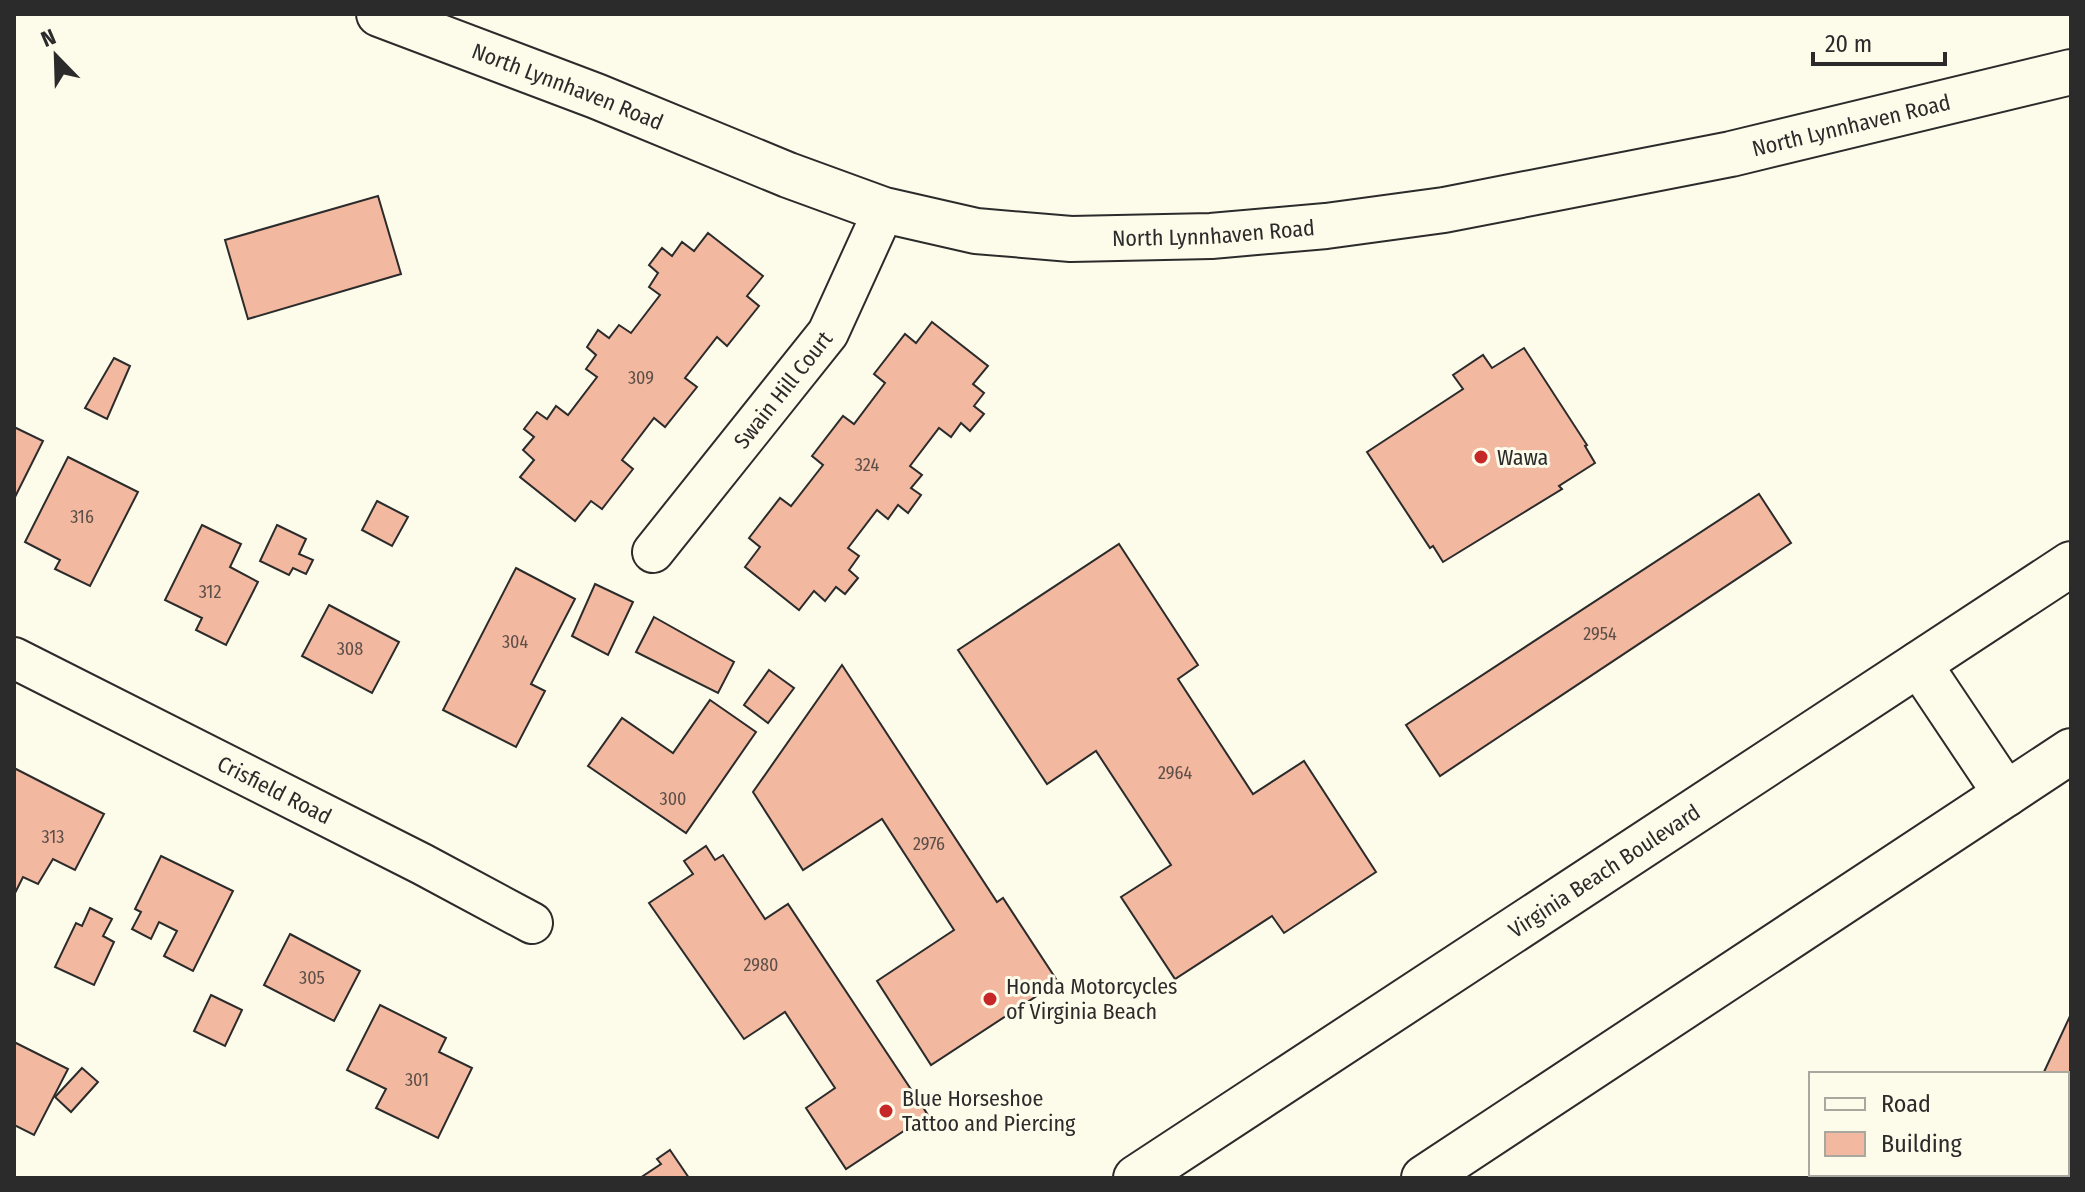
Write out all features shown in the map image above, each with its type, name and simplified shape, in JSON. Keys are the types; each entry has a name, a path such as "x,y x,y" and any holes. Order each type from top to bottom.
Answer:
{"main road":[{"name":"North Lynnhaven Road","path":"379,14 884,210 976,231 1071,239 1211,236 1341,224 1444,210 1731,154 2071,72"},
{"name":"Virginia Beach Boulevard","path":"1136,1178 2071,564"},
{"path":"1919,664 2006,794"},
{"path":"1424,1178 2071,751"}],"street":[{"name":"Swain Hill Court","path":"653,552 828,333 884,210"},
{"name":"Crisfield Road","path":"14,658 532,923"}],"building":[{"path":"378,196 401,274 248,319 225,240"},
{"path":"708,233 763,276 747,296 759,306 727,346 717,337 685,378 697,387 665,427 654,418 622,460 633,469 602,509 591,501 575,521 520,477 534,460 523,450 534,437 524,429 537,412 547,419 556,406 568,415 597,377 586,369 596,355 587,347 598,330 609,338 619,325 631,333 660,295 649,287 658,273 649,265 662,248 672,256 682,242 694,251"},
{"path":"932,322 988,366 973,384 984,393 974,406 984,414 970,431 961,423 951,437 939,428 910,466 922,475 911,488 921,495 908,513 898,505 888,519 877,510 848,548 859,556 849,570 858,578 845,594 836,587 825,601 814,591 799,610 745,567 760,547 749,538 780,498 791,506 823,465 812,456 843,416 854,424 885,383 874,374 905,334 916,343"},
{"name":"Wawa","path":"1524,348 1587,445 1595,463 1559,486 1562,489 1443,562 1433,546 1430,548 1367,452 1463,389 1453,375 1483,355 1492,368"},
{"path":"114,358 130,366 107,419 85,408"},
{"path":"14,427 43,441 14,499"},
{"path":"68,457 138,492 90,586 55,569 60,560 25,542"},
{"path":"1759,494 1791,543 1440,776 1406,725"},
{"path":"377,501 408,517 392,546 362,530"},
{"path":"202,525 241,544 230,567 258,582 226,645 196,630 202,618 165,600"},
{"path":"277,525 306,539 299,554 313,560 306,574 293,568 289,575 260,561"},
{"path":"1119,544 1198,665 1178,679 1253,794 1304,761 1376,872 1284,933 1272,916 1175,979 1121,897 1171,865 1096,751 1047,784 958,650"},
{"path":"516,568 575,599 531,684 545,691 516,747 443,710"},
{"path":"595,584 633,602 608,655 572,636"},
{"path":"329,605 399,642 372,693 302,656"},
{"path":"654,617 734,662 718,693 636,652"},
{"path":"842,665 997,902 1003,898 1058,982 931,1065 877,981 954,930 882,819 803,870 753,792"},
{"path":"769,670 794,688 768,723 744,705"},
{"path":"710,700 756,732 686,833 588,766 622,718 673,753"},
{"path":"14,768 104,814 75,870 53,859 38,884 23,877 14,895"},
{"path":"706,846 715,860 723,855 765,919 788,904 928,1115 846,1169 806,1108 835,1088 785,1012 744,1039 649,903 693,874 684,861"},
{"path":"161,856 233,891 193,971 164,956 177,931 159,922 151,939 132,929 141,912 135,909"},
{"path":"90,908 112,919 103,936 114,942 94,985 55,967 76,923 82,926"},
{"path":"290,934 360,971 334,1021 264,985"},
{"path":"211,995 242,1010 225,1046 194,1031"},
{"path":"380,1005 446,1038 439,1052 472,1068 438,1138 376,1108 386,1089 347,1070"},
{"path":"2071,1014 2071,1178 1998,1178 2069,1176 2069,1072 2044,1072"},
{"path":"14,1042 68,1069 34,1135 14,1125"},
{"path":"82,1068 98,1082 71,1112 55,1097"},
{"path":"670,1150 689,1178 640,1178 661,1164 657,1159"}],"place":[{"name":"Wawa","path":"1481,457"},
{"name":"Honda Motorcycles of Virginia Beach","path":"990,999"},
{"name":"Blue Horseshoe Tattoo and Piercing","path":"886,1111"}]}
